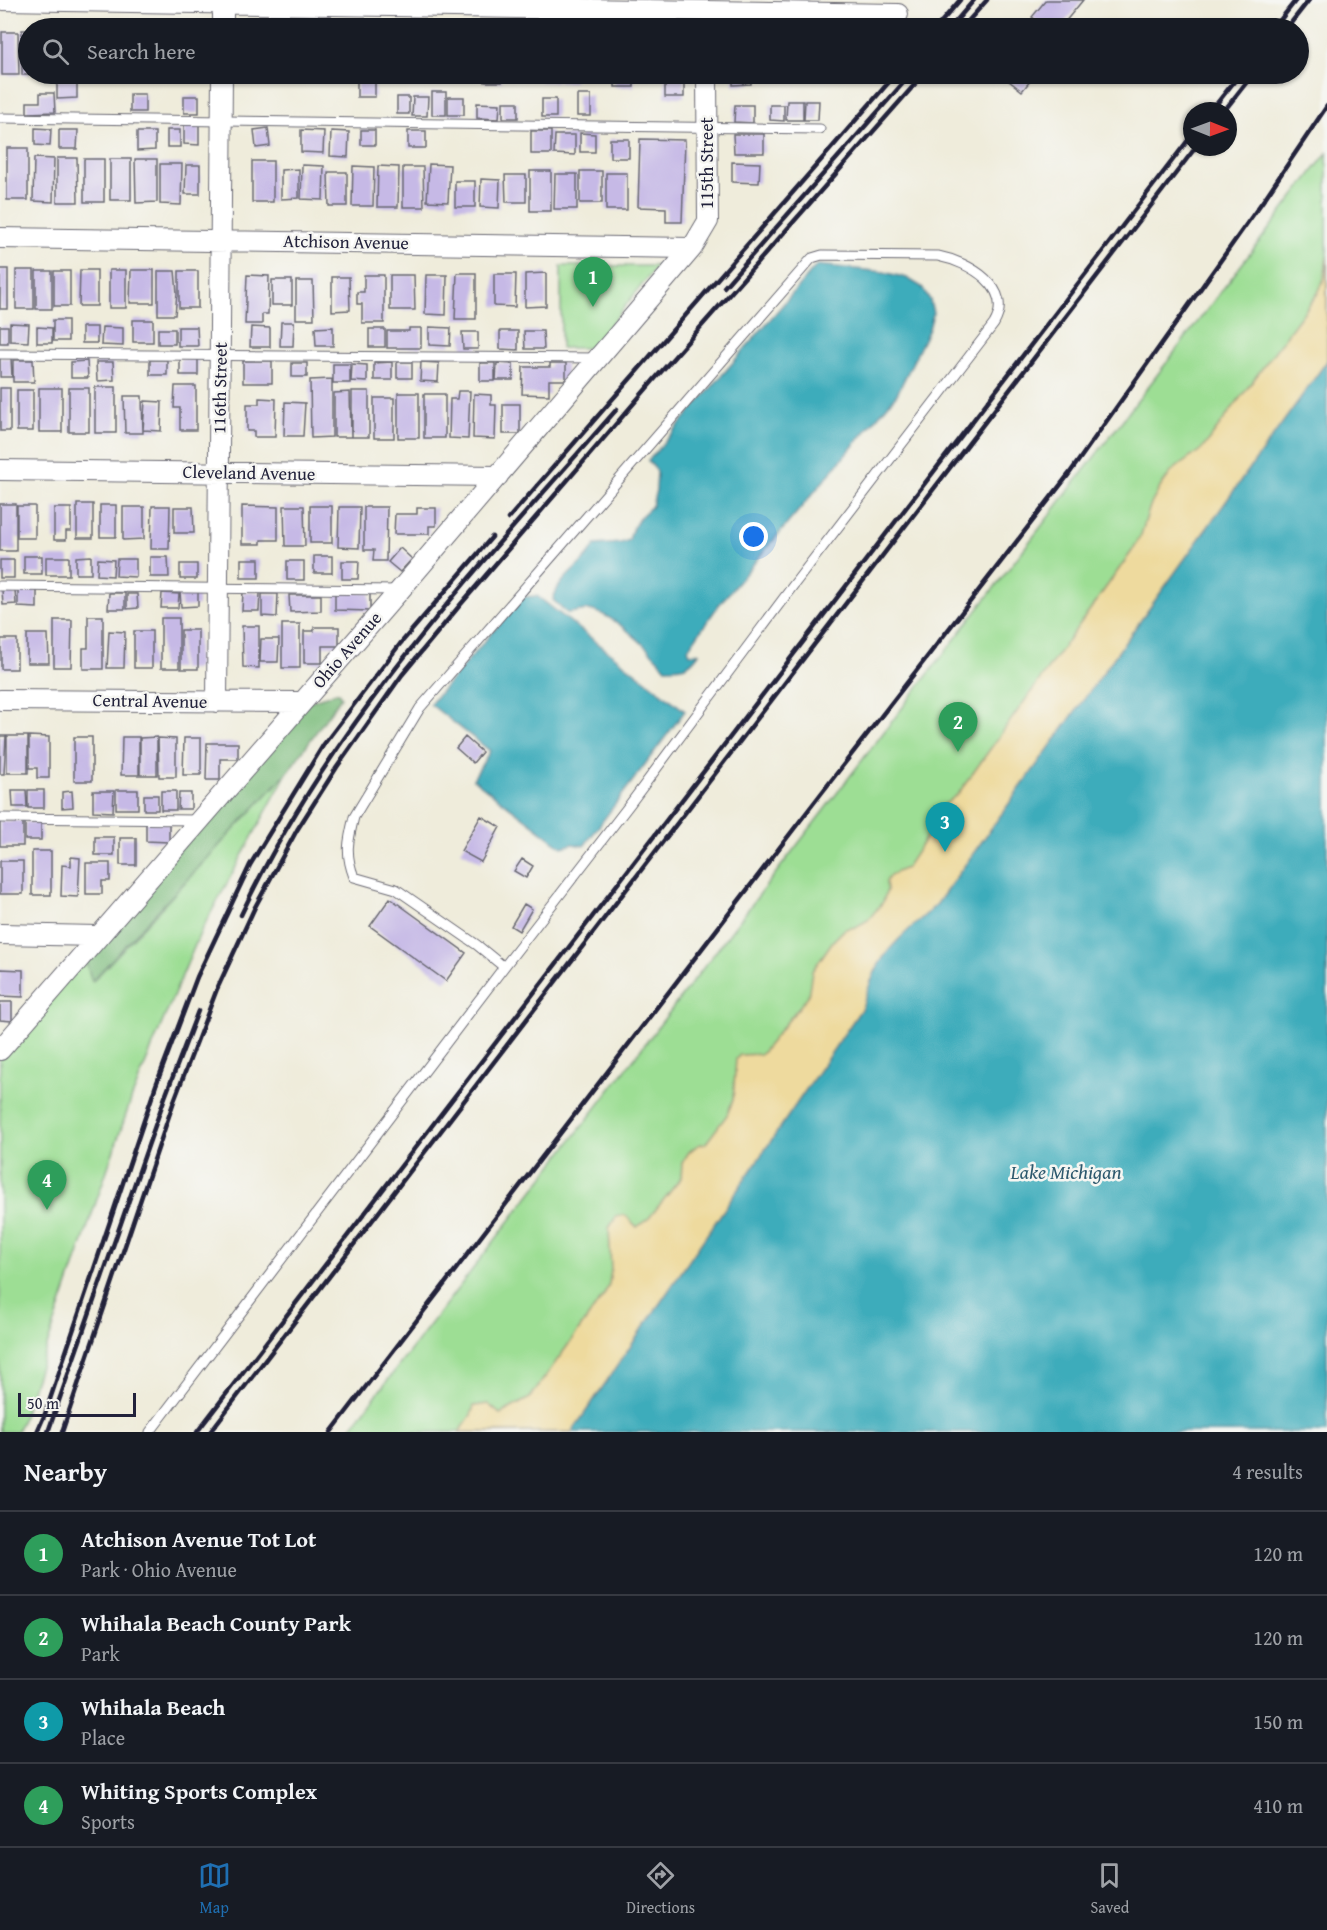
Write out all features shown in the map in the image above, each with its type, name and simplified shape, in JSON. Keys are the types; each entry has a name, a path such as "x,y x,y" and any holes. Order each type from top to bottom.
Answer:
{"street":[{"path":"0,0 223,1 706,13 898,14"},
{"path":"223,1 223,18"},
{"name":"116th Street","path":"217,702 222,84"},
{"name":"115th Street","path":"692,248 708,221 707,84"},
{"name":"Atchison Avenue","path":"0,238 692,248"},
{"name":"Ohio Avenue","path":"0,1050 400,590 692,248"},
{"name":"Cleveland Avenue","path":"0,470 498,476"},
{"name":"Central Avenue","path":"0,700 301,702"},
{"path":"0,934 98,936"}],"lane":[{"path":"0,118 820,129"},
{"path":"150,1432 994,324 999,315 997,292 986,279 952,259 938,256 822,255 812,258 420,708 354,817 347,860 354,877 396,889 477,945 504,967"},
{"path":"0,354 598,357"},
{"path":"0,586 400,590"},
{"path":"0,818 199,820"}],"green space":[{"path":"1327,153 1327,361 572,1432 348,1432"},
{"path":"561,266 657,266 592,348 561,348"},
{"path":"338,692 341,697 287,773 92,981 84,957 308,702"},
{"path":"287,773 201,931 132,1097 17,1432 0,1432 0,1058 84,957 93,981"}],"sand":[{"path":"1327,257 1327,361 937,904 897,942 871,981 862,1008 572,1432 459,1432 471,1415 474,1406 488,1404 500,1414 530,1398 604,1295 609,1284 611,1270 609,1228 616,1217 625,1215 637,1227 649,1218 681,1178 682,1163 689,1152 698,1145 706,1143 727,1115 733,1100 736,1059 740,1055 761,1054 808,996 812,971 833,941 845,929 856,927 868,920 883,902 887,890 886,882 890,875 906,868 927,836 929,824 936,811 958,794 1132,551 1141,535 1150,506 1161,486 1172,471 1203,448 1318,293 1324,279"}],"water":[{"path":"817,265 884,272 907,278 922,287 930,300 933,313 929,329 897,394 718,606 688,649 690,654 699,653 692,662 685,666 666,668 629,632 607,617 586,610 567,613 553,600 556,591 595,545 621,543 629,540 640,517 652,506 656,490 657,471 648,461"},
{"name":"Lake Michigan","path":"1327,361 1327,1432 572,1432 862,1008 872,978 881,961 900,938 937,904"},
{"path":"537,596 685,711 584,846 573,844 562,847 473,779 490,751 430,704 523,597"}],"building":[{"path":"1046,0 1083,0 1068,18 1032,17"},
{"path":"2,32 18,32 18,75 2,75"},
{"path":"57,84 77,84 77,98 57,99"},
{"path":"357,84 375,84 375,97 357,97"},
{"path":"615,84 634,84 634,87 615,87"},
{"path":"665,84 684,84 684,97 665,97"},
{"path":"1013,84 1028,84 1022,91"},
{"path":"432,92 446,92 446,115 432,115"},
{"path":"40,93 54,93 55,112 27,113 27,102 40,102"},
{"path":"130,94 145,94 145,112 130,112"},
{"path":"577,95 591,95 591,116 577,116"},
{"path":"184,96 199,96 199,113 184,113"},
{"path":"397,97 409,97 409,114 397,114"},
{"path":"413,97 428,97 427,116 412,116"},
{"path":"448,97 464,97 464,115 448,115"},
{"path":"542,99 556,99 556,117 542,117"},
{"path":"787,101 803,101 803,120 786,120"},
{"path":"805,101 819,101 818,120 804,120"},
{"path":"503,102 518,102 518,118 503,118"},
{"path":"477,103 500,104 499,119 477,118"},
{"path":"735,105 753,105 753,123 734,122"},
{"path":"770,105 784,105 784,121 770,120"},
{"path":"184,125 199,125 199,145 184,144"},
{"path":"35,128 51,129 50,146 35,145"},
{"path":"268,128 270,146 256,148 254,130"},
{"path":"59,130 78,130 77,149 59,149"},
{"path":"167,130 180,130 180,147 167,147"},
{"path":"301,130 324,131 323,153 301,152"},
{"path":"361,130 375,130 375,145 361,145"},
{"path":"331,131 349,132 348,157 330,156"},
{"path":"408,131 426,131 426,148 408,148"},
{"path":"531,131 551,131 551,154 531,154"},
{"path":"137,132 155,132 155,150 137,151"},
{"path":"580,133 595,134 595,152 580,152"},
{"path":"733,134 764,134 764,153 734,153"},
{"path":"555,135 575,135 575,155 554,154"},
{"path":"610,139 629,139 629,158 610,158"},
{"path":"640,139 685,140 682,222 666,222 666,208 638,207"},
{"path":"7,148 28,148 28,200 7,200"},
{"path":"34,158 54,159 53,202 33,201"},
{"path":"57,158 77,158 78,202 57,202"},
{"path":"84,159 104,159 104,202 84,202"},
{"path":"110,159 131,159 131,200 110,200"},
{"path":"135,159 157,159 157,202 136,203"},
{"path":"252,161 273,161 273,202 252,202"},
{"path":"732,162 760,163 759,183 732,182"},
{"path":"160,164 182,164 181,205 160,204"},
{"path":"429,164 450,165 448,202 427,201"},
{"path":"186,165 200,165 200,194 185,194"},
{"path":"302,165 324,166 323,200 301,199"},
{"path":"353,166 374,167 373,206 352,206"},
{"path":"378,166 399,167 398,207 377,207"},
{"path":"403,167 423,167 424,207 403,207"},
{"path":"299,169 299,198 281,199 281,170"},
{"path":"530,171 551,171 551,211 530,211"},
{"path":"580,171 602,171 602,203 580,203"},
{"path":"328,172 347,172 347,206 329,206"},
{"path":"606,173 627,173 627,210 606,210"},
{"path":"555,174 577,174 577,209 554,209"},
{"path":"505,175 526,175 526,202 506,202"},
{"path":"481,179 500,180 499,208 480,207"},
{"path":"455,181 475,181 475,207 455,207"},
{"path":"0,269 8,269 8,309 0,309"},
{"path":"16,270 34,270 34,309 16,309"},
{"path":"80,270 97,270 97,306 79,306"},
{"path":"109,270 126,270 126,308 109,308"},
{"path":"131,270 154,270 154,303 130,303"},
{"path":"36,271 52,271 52,309 36,309"},
{"path":"54,271 70,271 70,306 54,306"},
{"path":"158,271 175,271 177,293 175,315 158,315"},
{"path":"179,271 198,271 198,308 179,308"},
{"path":"457,273 476,273 476,319 455,319"},
{"path":"546,273 546,306 525,307 525,274"},
{"path":"494,274 516,274 515,307 494,306"},
{"path":"247,275 269,276 268,314 262,314 262,324 245,324"},
{"path":"364,275 384,275 384,323 362,323 362,304 357,304 357,292 364,292"},
{"path":"390,275 414,275 415,310 390,310"},
{"path":"426,275 447,275 446,315 425,314"},
{"path":"332,277 349,277 350,310 332,311"},
{"path":"272,280 292,280 292,305 272,305"},
{"path":"296,281 313,281 314,319 296,319"},
{"path":"53,320 68,320 68,341 53,341"},
{"path":"133,320 153,320 153,342 133,342"},
{"path":"281,322 294,322 293,346 280,346"},
{"path":"10,323 29,324 28,342 10,341"},
{"path":"0,326 8,326 8,343 0,343"},
{"path":"37,327 52,328 52,343 37,343"},
{"path":"82,327 97,327 97,343 82,343"},
{"path":"102,327 123,328 123,346 101,345"},
{"path":"178,327 197,327 198,346 178,346"},
{"path":"251,327 270,328 270,347 250,347"},
{"path":"333,327 333,346 316,346 315,328"},
{"path":"429,327 451,328 450,346 429,345"},
{"path":"409,328 421,328 421,348 387,348 387,331 409,331"},
{"path":"158,329 175,329 175,344 158,344"},
{"path":"369,329 385,329 385,347 369,347"},
{"path":"500,331 518,331 518,350 500,349"},
{"path":"524,331 543,331 544,349 525,349"},
{"path":"462,332 478,332 478,349 463,349"},
{"path":"0,358 11,358 12,377 0,377"},
{"path":"180,359 198,359 198,375 180,375"},
{"path":"13,360 33,360 34,382 13,382"},
{"path":"150,360 167,360 167,375 150,375"},
{"path":"87,361 88,378 71,378 71,362"},
{"path":"243,361 272,361 272,383 243,383"},
{"path":"96,362 113,362 114,380 97,381"},
{"path":"392,362 392,380 374,380 374,363"},
{"path":"397,362 412,362 412,378 397,378"},
{"path":"421,362 439,363 438,382 420,381"},
{"path":"292,363 307,363 307,377 292,377"},
{"path":"480,363 495,363 495,381 480,381"},
{"path":"497,363 513,364 513,380 496,380"},
{"path":"550,363 566,363 566,380 549,380 549,395 522,394 523,367 550,367"},
{"path":"333,364 350,364 350,383 333,383"},
{"path":"352,364 367,365 367,382 351,381"},
{"path":"332,379 332,437 311,438 310,380"},
{"path":"175,386 196,386 196,430 180,430 180,408 174,408"},
{"path":"95,387 116,387 116,433 95,433"},
{"path":"0,388 10,388 10,431 0,431"},
{"path":"39,388 62,388 62,432 39,432"},
{"path":"69,388 89,388 89,432 69,432"},
{"path":"17,390 33,390 33,431 17,431"},
{"path":"352,391 369,391 369,437 352,437"},
{"path":"458,391 470,391 468,439 449,438 450,399 457,399"},
{"path":"350,392 351,437 334,437 334,393"},
{"path":"398,393 419,393 419,438 398,438"},
{"path":"424,394 445,394 445,438 424,438"},
{"path":"474,394 491,395 491,405 496,405 495,439 473,438"},
{"path":"124,396 142,396 143,433 125,433"},
{"path":"259,398 276,399 275,437 254,437 254,431 247,431 247,404 259,404"},
{"path":"374,398 394,398 394,438 374,438"},
{"path":"145,401 162,402 161,431 143,430"},
{"path":"285,402 305,403 303,436 284,436"},
{"path":"503,404 520,404 520,434 503,434"},
{"path":"0,504 16,504 16,551 0,551"},
{"path":"77,504 93,504 93,538 77,538"},
{"path":"100,505 116,505 116,537 100,537"},
{"path":"17,506 35,506 35,538 17,538"},
{"path":"152,506 170,506 169,549 151,549"},
{"path":"242,506 278,507 278,540 261,540 261,544 242,544"},
{"path":"284,506 304,506 305,546 285,546"},
{"path":"310,506 332,506 332,543 310,543"},
{"path":"123,507 144,507 144,539 123,540"},
{"path":"174,507 193,507 194,533 174,533"},
{"path":"339,507 360,507 359,548 338,547"},
{"path":"364,507 387,507 386,561 373,561 374,550 364,550"},
{"path":"54,508 71,508 71,531 66,531 66,540 54,540"},
{"path":"417,508 436,508 436,526 429,526 429,534 394,534 395,514 417,514"},
{"path":"400,548 412,559 400,572 388,562"},
{"path":"24,556 42,556 42,574 24,574"},
{"path":"91,556 91,574 76,574 76,557"},
{"path":"314,556 332,556 332,573 314,573"},
{"path":"46,557 69,557 69,575 46,575"},
{"path":"150,557 168,557 169,577 150,577"},
{"path":"98,559 114,560 113,576 97,575"},
{"path":"117,559 136,559 136,577 116,576"},
{"path":"241,559 259,559 259,578 241,578"},
{"path":"0,560 14,560 14,578 0,578"},
{"path":"287,561 304,561 304,580 287,580"},
{"path":"342,561 359,561 358,579 342,579"},
{"path":"180,564 197,564 197,579 180,579"},
{"path":"2,590 15,590 16,604 3,605"},
{"path":"18,590 37,590 37,608 18,607"},
{"path":"180,592 198,592 198,606 181,607"},
{"path":"243,592 260,593 259,611 242,611"},
{"path":"335,592 370,593 370,611 335,610"},
{"path":"109,593 125,593 125,609 108,609"},
{"path":"162,593 179,594 178,608 161,608"},
{"path":"127,594 137,594 138,608 127,609"},
{"path":"262,594 278,594 277,617 262,616"},
{"path":"289,595 321,595 321,611 290,612"},
{"path":"88,616 103,616 103,669 83,669 83,648 88,648"},
{"path":"161,618 179,618 179,668 161,668"},
{"path":"54,620 72,620 71,667 54,667"},
{"path":"282,624 300,624 300,668 282,668"},
{"path":"242,626 259,626 259,668 243,667"},
{"path":"314,627 339,627 339,646 322,646 322,663 304,663 304,631 314,631"},
{"path":"181,630 198,630 198,669 181,669"},
{"path":"109,631 125,632 124,668 107,668"},
{"path":"134,631 152,631 152,668 134,668"},
{"path":"27,634 48,634 49,663 27,663"},
{"path":"1,639 17,639 17,669 1,669"},
{"path":"261,639 279,639 278,662 260,662"},
{"path":"0,736 6,736 4,774 0,774"},
{"path":"7,736 28,736 28,773 7,773"},
{"path":"29,736 49,737 49,778 37,778 37,768 29,768"},
{"path":"74,737 92,737 92,781 74,781"},
{"path":"122,737 139,737 139,775 121,775"},
{"path":"157,737 157,775 140,775 140,738"},
{"path":"465,737 482,752 473,763 456,748"},
{"path":"158,738 176,739 176,777 159,777"},
{"path":"184,738 201,738 201,775 183,775"},
{"path":"207,743 238,743 238,759 220,759 220,780 206,780"},
{"path":"12,790 26,790 27,807 13,807"},
{"path":"28,790 44,790 44,808 28,808"},
{"path":"116,790 138,790 138,809 116,809"},
{"path":"72,791 73,807 62,808 62,792"},
{"path":"93,791 114,791 113,812 93,811"},
{"path":"161,791 176,791 176,810 161,810"},
{"path":"179,793 191,793 191,809 178,809"},
{"path":"144,795 158,795 158,810 144,810"},
{"path":"481,816 500,827 481,862 461,851"},
{"path":"0,821 23,821 23,846 0,846"},
{"path":"25,822 41,823 41,840 25,840"},
{"path":"146,822 169,823 169,842 146,841"},
{"path":"95,837 114,837 114,855 95,855"},
{"path":"120,838 136,838 136,865 120,865"},
{"path":"32,851 51,851 51,895 32,895"},
{"path":"71,857 80,858 78,897 61,896 62,865 71,866"},
{"path":"522,859 533,866 526,878 514,871"},
{"path":"0,861 23,861 23,894 0,894"},
{"path":"86,863 110,863 110,881 102,881 102,894 86,894"},
{"path":"390,898 466,953 446,981 370,926"},
{"path":"524,904 532,909 519,931 511,926"},
{"path":"0,969 23,970 23,997 0,996"},
{"path":"0,1002 12,1002 12,1021 0,1020"}],"railway":[{"path":"945,18 960,0"},
{"path":"959,18 974,0"},
{"path":"971,18 987,0"},
{"path":"1282,18 1296,0"},
{"path":"1295,18 1309,0"},
{"path":"508,519 887,84"},
{"path":"724,287 902,84"},
{"path":"62,1432 174,1101 217,989 255,907 297,830 337,767 402,675 653,381 915,84"},
{"path":"1218,102 1232,84"},
{"path":"1231,102 1245,84"},
{"path":"331,1432 1069,474 1265,198 1327,106"},
{"path":"197,1432 1183,147"},
{"path":"210,1432 1189,156"},
{"path":"241,915 277,845 318,777 363,712 461,588 617,409"},
{"path":"37,1432 156,1085 197,977 250,865 324,744 400,644 492,537"},
{"path":"48,1432 165,1097 198,1011"}],"place":[{"name":"Atchison Avenue Tot Lot","path":"593,307"},
{"name":"Whihala Beach County Park","path":"958,752"},
{"name":"Whihala Beach","path":"945,852"},
{"name":"Whiting Sports Complex","path":"47,1210"}]}
